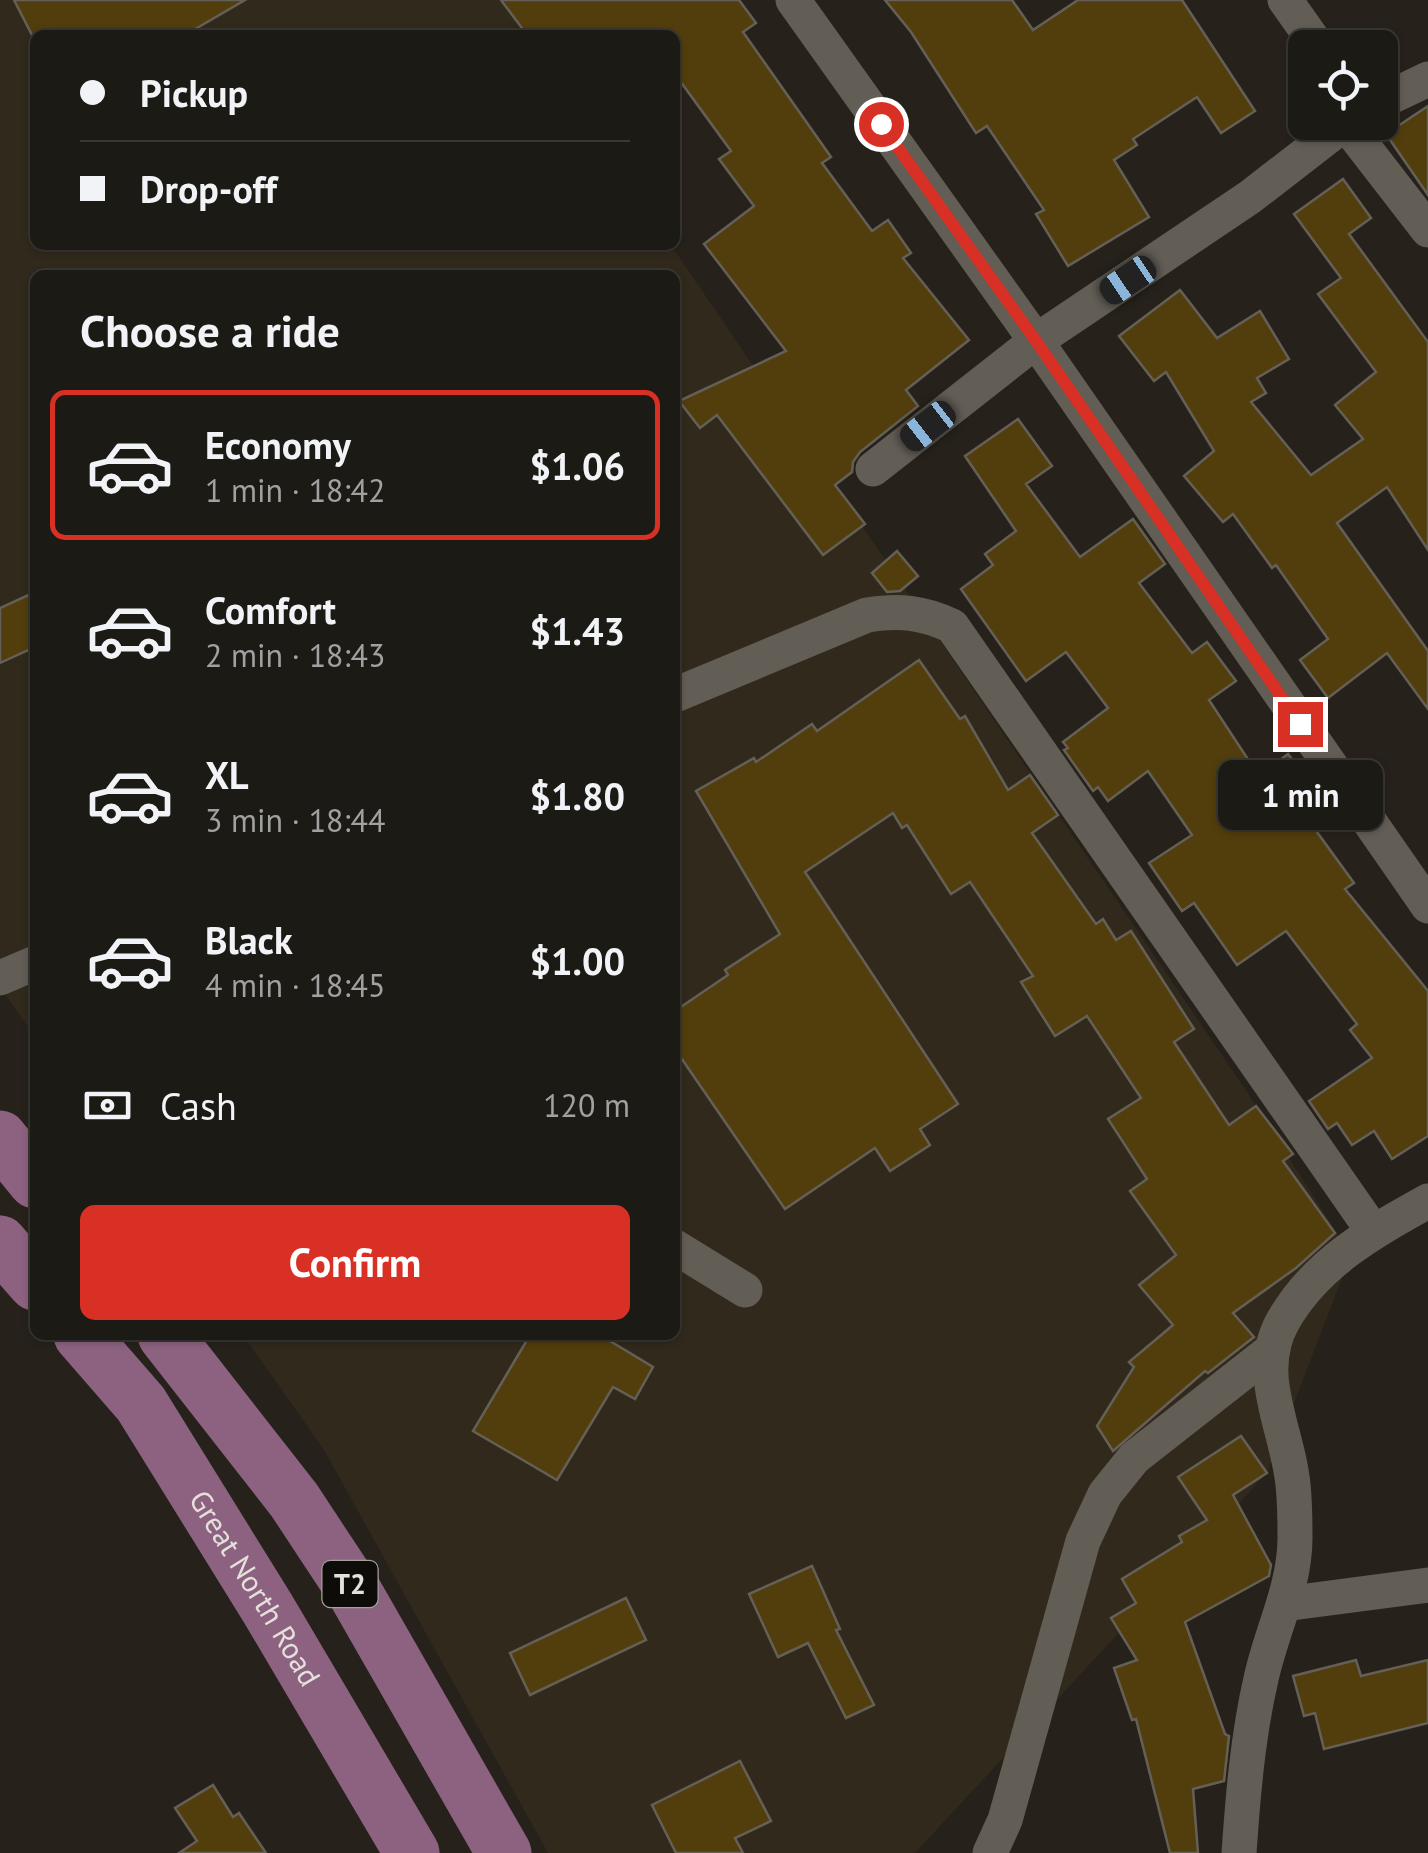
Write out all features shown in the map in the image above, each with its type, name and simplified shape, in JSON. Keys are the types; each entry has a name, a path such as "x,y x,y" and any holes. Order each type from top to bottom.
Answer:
{"main road":[{"path":"0,1138 30,1174"},
{"path":"0,1243 30,1277"},
{"name":"Great North Road","path":"84,1340 142,1404 412,1853"},
{"name":"T2","path":"170,1340 294,1500 354,1591 504,1853"}],"street":[{"path":"792,0 1036,341 1428,906"},
{"path":"1286,0 1307,30"},
{"path":"1398,93 1428,79"},
{"path":"873,469 1036,341 1250,198 1324,140"},
{"path":"1359,140 1428,230"},
{"path":"680,693 867,615 898,610 928,614 952,626 1373,1230"},
{"path":"0,978 30,966"},
{"path":"1240,1853 1248,1756 1261,1677 1284,1604 1295,1543 1292,1477 1270,1388 1274,1349 1282,1322 1339,1254 1373,1230 1428,1201"},
{"path":"680,1250 745,1290"},
{"path":"990,1853 1005,1820 1083,1542 1104,1494 1134,1458 1274,1349"},
{"path":"1284,1604 1428,1585"}],"shaded area":[{"path":"0,0 501,0 521,30 30,30 30,250 674,250 1243,1086 1351,1255 1267,1473 915,1853 548,1853 324,1450 247,1340 680,1340 680,270 30,270 30,1030 0,987"}],"building":[{"path":"14,0 245,0 194,30 30,31"},
{"path":"501,0 739,0 756,23 743,32 831,157 822,163 872,231 888,220 911,253 903,258 969,340 906,390 918,406 860,452 852,472 835,485 865,524 823,555 717,415 700,428 680,402 786,351 704,244 754,206 719,159 731,151 680,81 680,30 523,30"},
{"path":"885,0 1012,0 1033,30 1078,0 1182,0 1255,111 1221,133 1197,97 1133,139 1137,145 1114,160 1149,217 1068,266 1036,214 1044,210 987,126 976,133 911,32"},
{"path":"1428,106 1428,195 1390,140 1398,140 1398,126"},
{"path":"1343,179 1371,218 1349,234 1428,342 1428,550 1387,487 1337,523 1428,651 1428,709 1387,653 1328,698 1300,660 1328,639 1276,565 1272,568 1233,514 1223,522 1184,476 1214,451 1166,372 1154,381 1119,336 1180,290 1217,338 1260,311 1289,359 1257,378 1266,393 1251,402 1311,475 1363,439 1335,405 1376,372 1318,294 1341,278 1294,214"},
{"path":"1018,419 1052,466 1026,484 1080,557 1133,519 1165,564 1139,583 1192,653 1207,642 1236,681 1209,700 1259,776 1288,754 1320,796 1301,810 1354,883 1345,889 1428,991 1428,1136 1392,1159 1374,1131 1352,1145 1337,1123 1328,1129 1309,1101 1372,1058 1350,1030 1357,1024 1286,931 1237,965 1194,903 1182,911 1149,863 1192,835 1148,771 1108,801 1098,787 1093,791 1064,750 1068,748 1063,742 1108,708 1066,652 1026,681 961,589 993,565 985,554 1016,531 965,456"},
{"path":"897,551 918,576 900,591 887,592 872,573"},
{"path":"30,594 30,649 0,663 0,608"},
{"path":"919,660 960,719 965,716 1008,790 1030,775 1058,815 1032,833 1096,924 1103,919 1116,940 1131,931 1194,1029 1174,1042 1229,1125 1256,1106 1293,1154 1283,1161 1335,1233 1296,1268 1233,1313 1254,1337 1208,1373 1205,1371 1113,1451 1097,1426 1134,1367 1129,1362 1173,1325 1139,1285 1176,1255 1130,1191 1147,1179 1108,1119 1141,1098 1087,1016 1055,1036 1021,982 1033,976 970,882 951,894 907,825 902,828 893,813 805,872 958,1104 920,1129 930,1145 890,1171 875,1148 785,1209 680,1056 680,1008 728,975 725,970 780,934 696,791 754,758 756,762 812,724 817,731"},
{"path":"527,1340 608,1340 653,1367 635,1399 613,1387 557,1480 473,1431"},
{"path":"1241,1436 1267,1473 1233,1495 1271,1565 1269,1576 1185,1622 1225,1734 1229,1736 1224,1781 1193,1789 1198,1853 1170,1853 1136,1719 1132,1720 1114,1668 1137,1660 1111,1618 1136,1603 1122,1579 1182,1542 1179,1536 1207,1520 1178,1477"},
{"path":"812,1566 840,1629 836,1630 874,1705 846,1718 808,1643 778,1657 749,1594"},
{"path":"626,1598 646,1640 530,1695 510,1653"},
{"path":"1356,1660 1361,1676 1428,1660 1428,1723 1324,1749 1315,1713 1304,1716 1293,1676"},
{"path":"740,1761 771,1821 735,1838 743,1853 676,1853 652,1805"},
{"path":"213,1785 233,1817 239,1813 266,1853 179,1853 197,1841 175,1808"}],"route":[{"path":"881,124 1300,724"}]}
